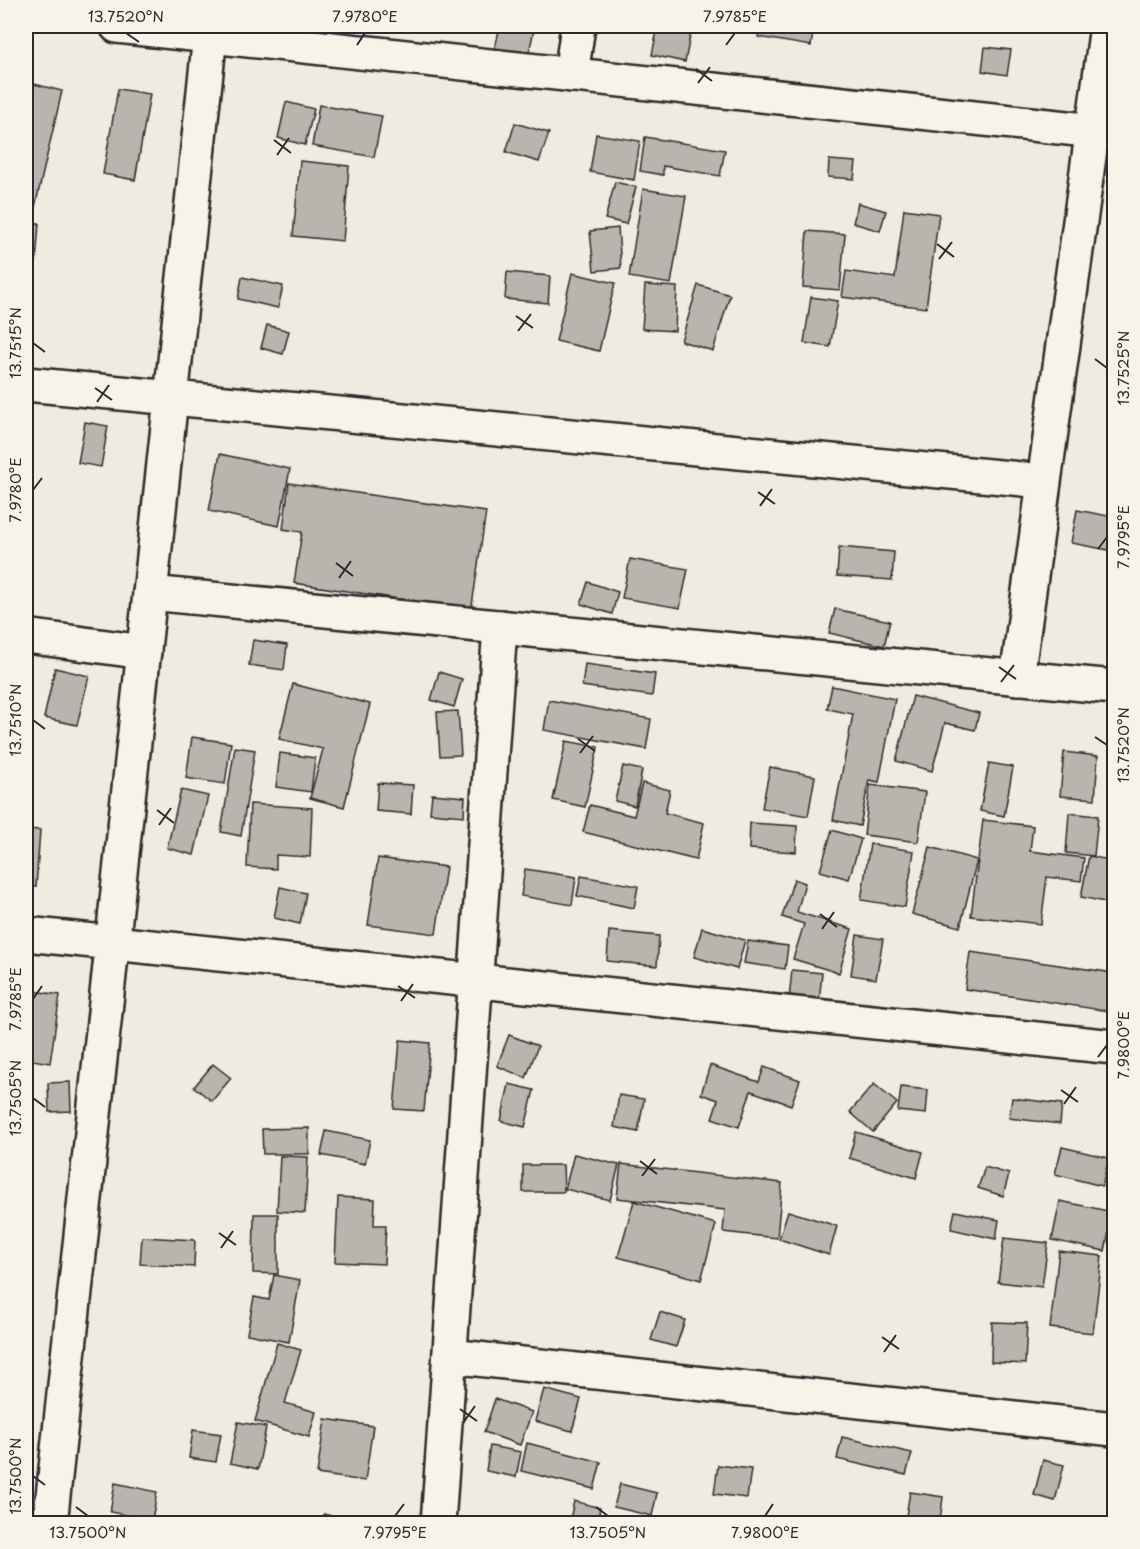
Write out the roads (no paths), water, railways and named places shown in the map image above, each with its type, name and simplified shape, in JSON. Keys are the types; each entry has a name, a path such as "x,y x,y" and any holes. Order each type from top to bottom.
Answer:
{"street":[{"path":"117,26 211,31 571,75 1103,132"},
{"path":"571,75 578,26"},
{"path":"1017,678 1043,481 1103,132 1107,26"},
{"path":"50,1524 211,31"},
{"path":"26,384 1043,481"},
{"path":"150,593 1114,687"},
{"path":"438,1524 500,627"},
{"path":"26,636 144,652"},
{"path":"26,934 1114,1047"},
{"path":"450,1356 1114,1429"}]}
